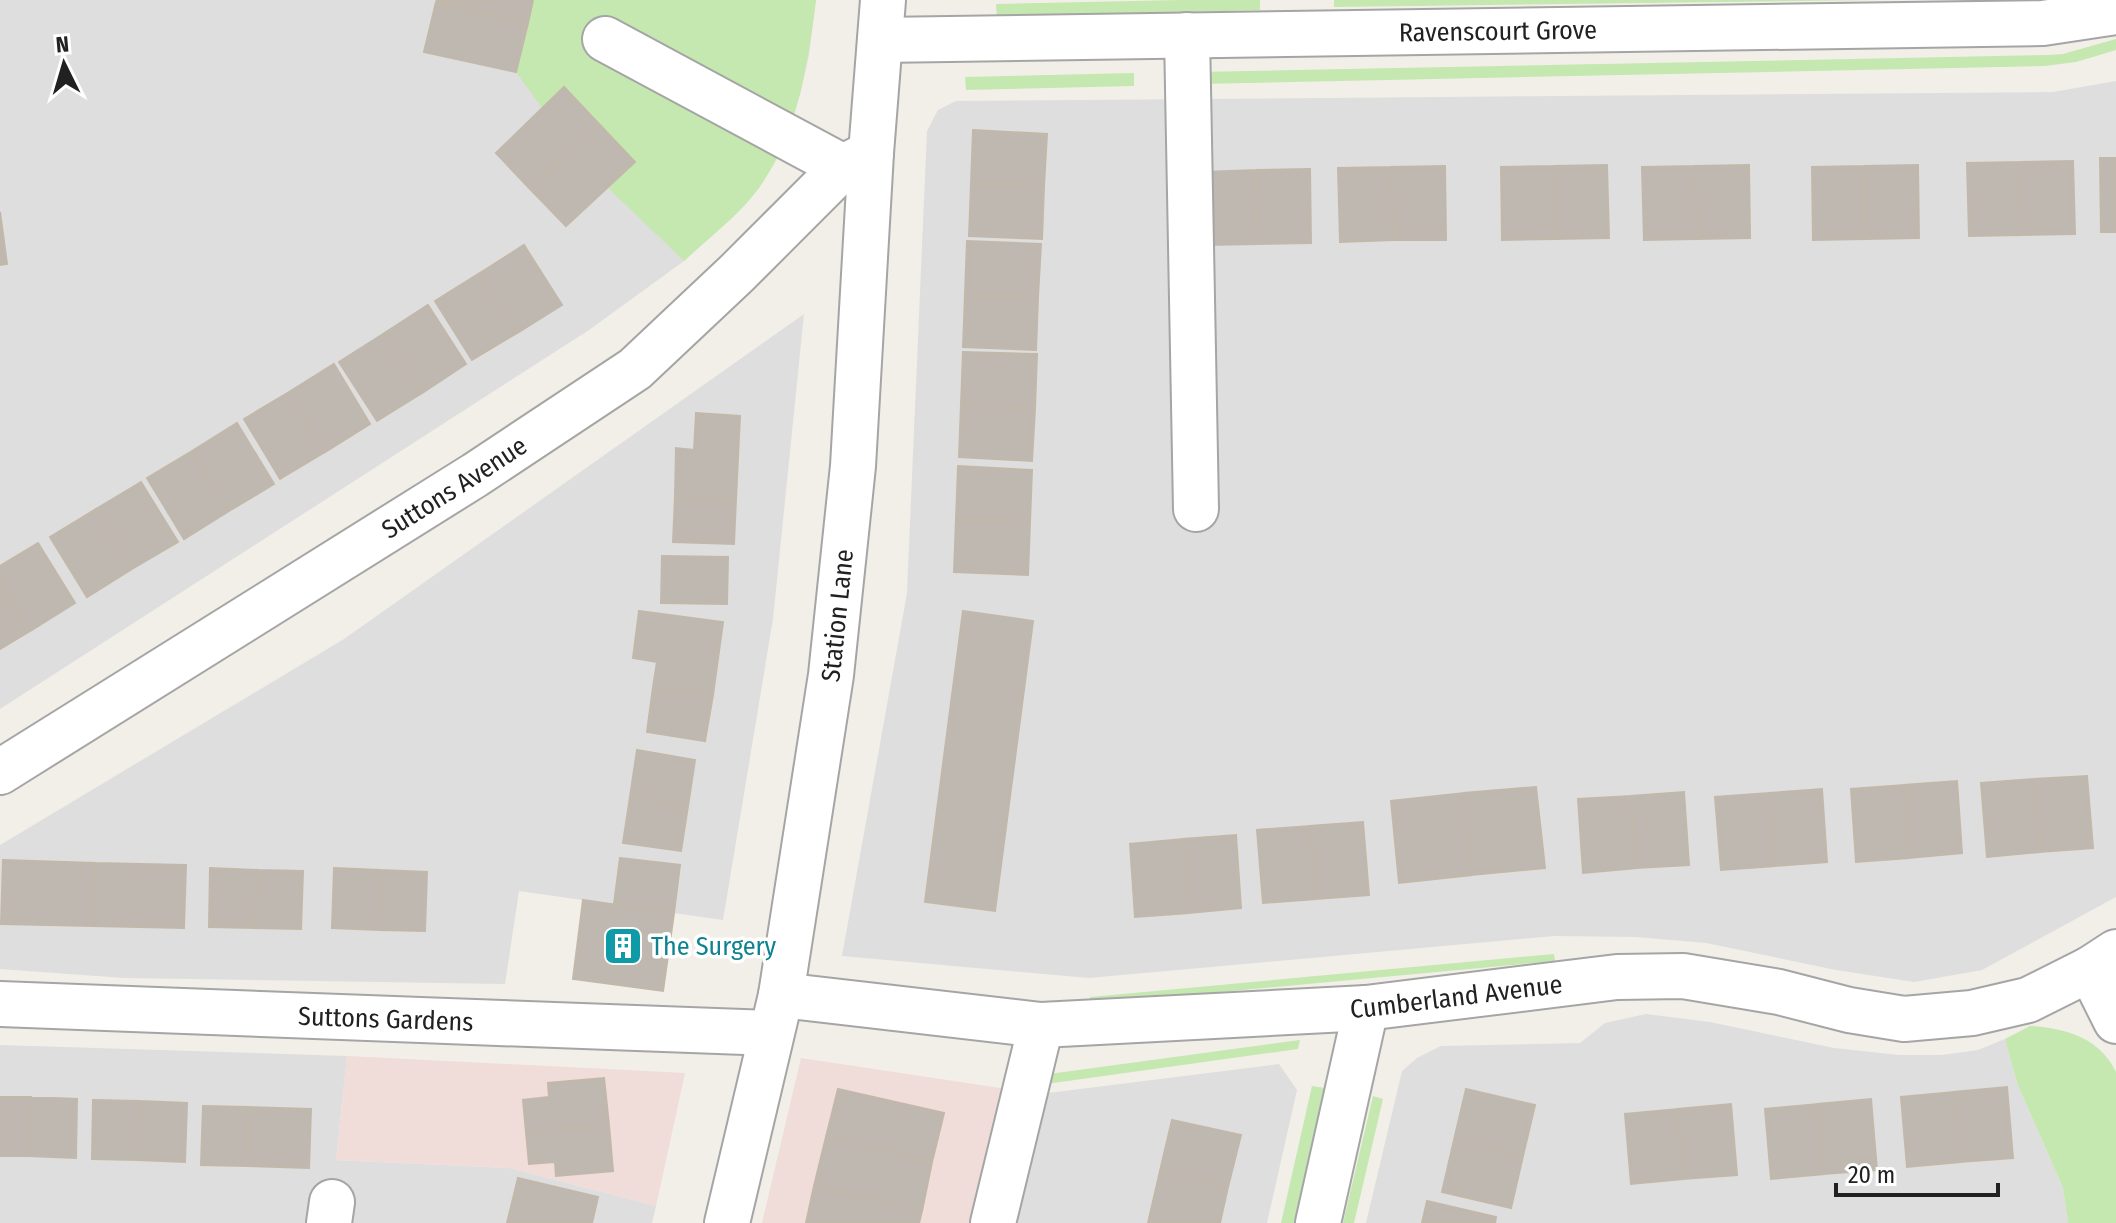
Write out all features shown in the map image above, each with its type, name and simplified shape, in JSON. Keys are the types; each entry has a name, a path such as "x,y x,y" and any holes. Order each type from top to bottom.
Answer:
{"street":[{"name":"Ravenscourt Grove","path":"882,20 1187,35 1301,17 2116,12"},
{"name":"Station Lane","path":"727,1223 776,1014 831,675 853,466 857,160 882,20"},
{"path":"1187,35 1196,509"},
{"path":"605,39 857,160"},
{"name":"Suttons Avenue","path":"0,772 462,483 635,369 857,160"},
{"path":"2103,960 2116,1021"},
{"name":"Cumberland Avenue","path":"776,1014 1041,1025 1366,1008 1617,977 1683,976 1779,992 1849,1010 1904,1019 1972,1013 2028,1000 2103,960"},
{"name":"Suttons Gardens","path":"0,1004 229,1015 504,1022 776,1014"},
{"path":"1318,1223 1366,1008"},
{"path":"993,1223 1041,1025"}],"shaded area":[{"path":"0,0 816,0 800,95 775,161 745,205 684,261 589,330 0,709"},
{"path":"2116,81 2116,897 1982,970 1914,982 1836,970 1706,943 1636,937 1554,936 1089,978 842,956 907,593 927,131 938,110 956,101 2053,92"},
{"path":"804,314 773,619 723,920 519,891 505,984 124,978 0,969 0,845 344,639"},
{"path":"1646,1014 1710,1022 1834,1048 1899,1055 1942,1055 1978,1050 2005,1039 2017,1083 2063,1188 2068,1223 1366,1223 1402,1071 1417,1058 1441,1046 1580,1043 1605,1023"},
{"path":"0,1045 347,1056 336,1160 510,1168 656,1206 652,1223 0,1223"},
{"path":"347,1056 685,1073 656,1206 510,1168 336,1160"},
{"path":"801,1058 1040,1094 1007,1223 762,1223"},
{"path":"1279,1064 1297,1090 1267,1223 1007,1223 1040,1094"}],"green space":[{"path":"533,0 816,0 796,110 775,162 761,186 743,207 684,261 607,187 564,88 542,108 516,72"},
{"path":"1260,0 1260,10 997,17 996,4"},
{"path":"1334,0 1876,0 1334,7"},
{"path":"2116,39 2116,50 2076,62 2045,66 1199,84 1199,72 2049,55"},
{"path":"1134,73 1134,86 966,90 965,77"},
{"path":"1554,954 1555,961 1091,1004 1090,997"},
{"path":"2030,1026 2056,1029 2080,1037 2101,1051 2116,1072 2116,1223 2068,1223 2063,1188 2017,1083 2005,1039"},
{"path":"1300,1040 1298,1049 1046,1084 1049,1074"},
{"path":"1312,1086 1324,1088 1294,1223 1281,1223"},
{"path":"1373,1096 1383,1099 1354,1223 1343,1223"}],"building":[{"path":"436,0 533,0 528,23"},
{"path":"436,2 528,23 516,72 424,52"},
{"path":"564,87 599,124 531,190 496,153"},
{"path":"599,124 635,162 566,226 531,190"},
{"path":"973,130 1047,134 1044,186 971,184"},
{"path":"2100,158 2116,158 2116,232 2101,232"},
{"path":"2073,161 2075,234 2022,235 2020,162"},
{"path":"2020,162 2022,235 1969,236 1967,163"},
{"path":"1607,165 1609,238 1555,239 1554,166"},
{"path":"1749,165 1750,238 1697,239 1695,166"},
{"path":"1918,165 1919,238 1866,239 1864,166"},
{"path":"1445,166 1446,240 1393,240 1391,167"},
{"path":"1554,166 1555,239 1502,240 1501,167"},
{"path":"1695,166 1697,239 1644,240 1642,167"},
{"path":"1864,166 1866,239 1813,240 1812,167"},
{"path":"1391,167 1393,240 1340,242 1338,168"},
{"path":"1310,169 1311,243 1258,244 1257,170"},
{"path":"1257,170 1258,244 1205,245 1203,172"},
{"path":"971,184 1044,186 1042,239 969,236"},
{"path":"0,212 7,264 0,265"},
{"path":"967,241 1041,244 1038,297 965,294"},
{"path":"524,245 562,305 517,333 480,273"},
{"path":"480,273 517,333 472,360 435,301"},
{"path":"965,294 1038,297 1036,350 963,347"},
{"path":"428,305 466,364 422,393 383,334"},
{"path":"383,334 422,393 377,421 339,362"},
{"path":"963,352 1037,354 1035,408 961,404"},
{"path":"334,364 370,424 325,452 289,392"},
{"path":"289,392 325,452 280,479 244,419"},
{"path":"961,404 1035,408 1032,461 959,457"},
{"path":"696,413 740,416 736,499 675,497 676,448 694,450"},
{"path":"237,423 274,484 229,511 192,451"},
{"path":"192,451 229,511 184,539 147,478"},
{"path":"958,466 1032,470 1030,522 956,519"},
{"path":"141,482 178,542 132,569 96,509"},
{"path":"675,497 736,499 734,544 673,542"},
{"path":"96,509 132,569 87,597 50,537"},
{"path":"956,519 1030,522 1028,575 954,572"},
{"path":"38,543 75,603 30,631 0,582 0,566"},
{"path":"662,556 728,557 727,604 661,603"},
{"path":"0,582 30,631 0,649"},
{"path":"639,611 723,622 713,695 653,687 657,662 633,658"},
{"path":"963,611 1033,621 995,911 925,902"},
{"path":"653,687 713,695 705,741 647,732"},
{"path":"637,750 695,760 688,806 630,797"},
{"path":"2087,776 2093,848 2040,852 2034,779"},
{"path":"2034,779 2040,852 1987,857 1981,783"},
{"path":"1957,781 1962,853 1909,858 1904,785"},
{"path":"1904,785 1909,858 1856,862 1851,789"},
{"path":"1536,787 1545,868 1472,875 1464,793"},
{"path":"1822,789 1827,862 1775,866 1769,793"},
{"path":"1684,792 1689,865 1637,868 1631,796"},
{"path":"1464,793 1472,875 1399,883 1391,801"},
{"path":"1769,793 1775,866 1721,870 1715,797"},
{"path":"1631,796 1637,868 1583,873 1578,799"},
{"path":"630,797 688,806 681,851 623,843"},
{"path":"1363,822 1369,895 1316,899 1310,826"},
{"path":"1310,826 1316,899 1263,903 1257,830"},
{"path":"1236,835 1241,908 1189,913 1183,839"},
{"path":"1183,839 1189,913 1135,917 1130,844"},
{"path":"620,858 680,865 674,913 614,904"},
{"path":"3,860 95,863 93,926 1,924"},
{"path":"95,863 186,865 184,928 93,926"},
{"path":"210,868 257,870 255,928 209,927"},
{"path":"334,868 380,870 379,930 332,928"},
{"path":"257,870 303,871 301,929 255,928"},
{"path":"380,870 427,872 425,931 379,930"},
{"name":"The Surgery","path":"583,900 674,913 663,991 573,979"},
{"path":"604,1078 609,1125 526,1132 523,1100 549,1097 548,1083"},
{"path":"2007,1087 2013,1158 1960,1162 1954,1092"},
{"path":"838,1089 944,1113 932,1162 826,1137"},
{"path":"1466,1089 1535,1105 1523,1156 1454,1140"},
{"path":"1954,1092 1960,1162 1907,1167 1901,1097"},
{"path":"0,1097 31,1097 29,1156 0,1156"},
{"path":"31,1097 77,1099 76,1158 29,1156"},
{"path":"1871,1099 1877,1170 1824,1174 1818,1104"},
{"path":"93,1100 140,1101 138,1160 92,1159"},
{"path":"140,1101 187,1103 185,1162 138,1160"},
{"path":"1731,1104 1737,1175 1683,1179 1678,1109"},
{"path":"1818,1104 1824,1174 1771,1179 1765,1109"},
{"path":"203,1106 249,1107 247,1166 201,1165"},
{"path":"249,1107 311,1109 309,1168 247,1166"},
{"path":"1678,1109 1683,1179 1631,1184 1625,1114"},
{"path":"1172,1120 1241,1135 1228,1187 1160,1171"},
{"path":"609,1125 613,1171 556,1176 555,1162 529,1164 526,1132"},
{"path":"826,1137 932,1162 922,1211 814,1186"},
{"path":"1454,1140 1523,1156 1511,1208 1442,1192"},
{"path":"1160,1171 1228,1187 1220,1223 1148,1223"},
{"path":"518,1178 598,1197 592,1223 507,1223"},
{"path":"814,1186 922,1211 919,1223 806,1223"},
{"path":"1427,1201 1496,1217 1495,1223 1422,1223"}],"place":[{"name":"The Surgery","path":"623,946"}]}
